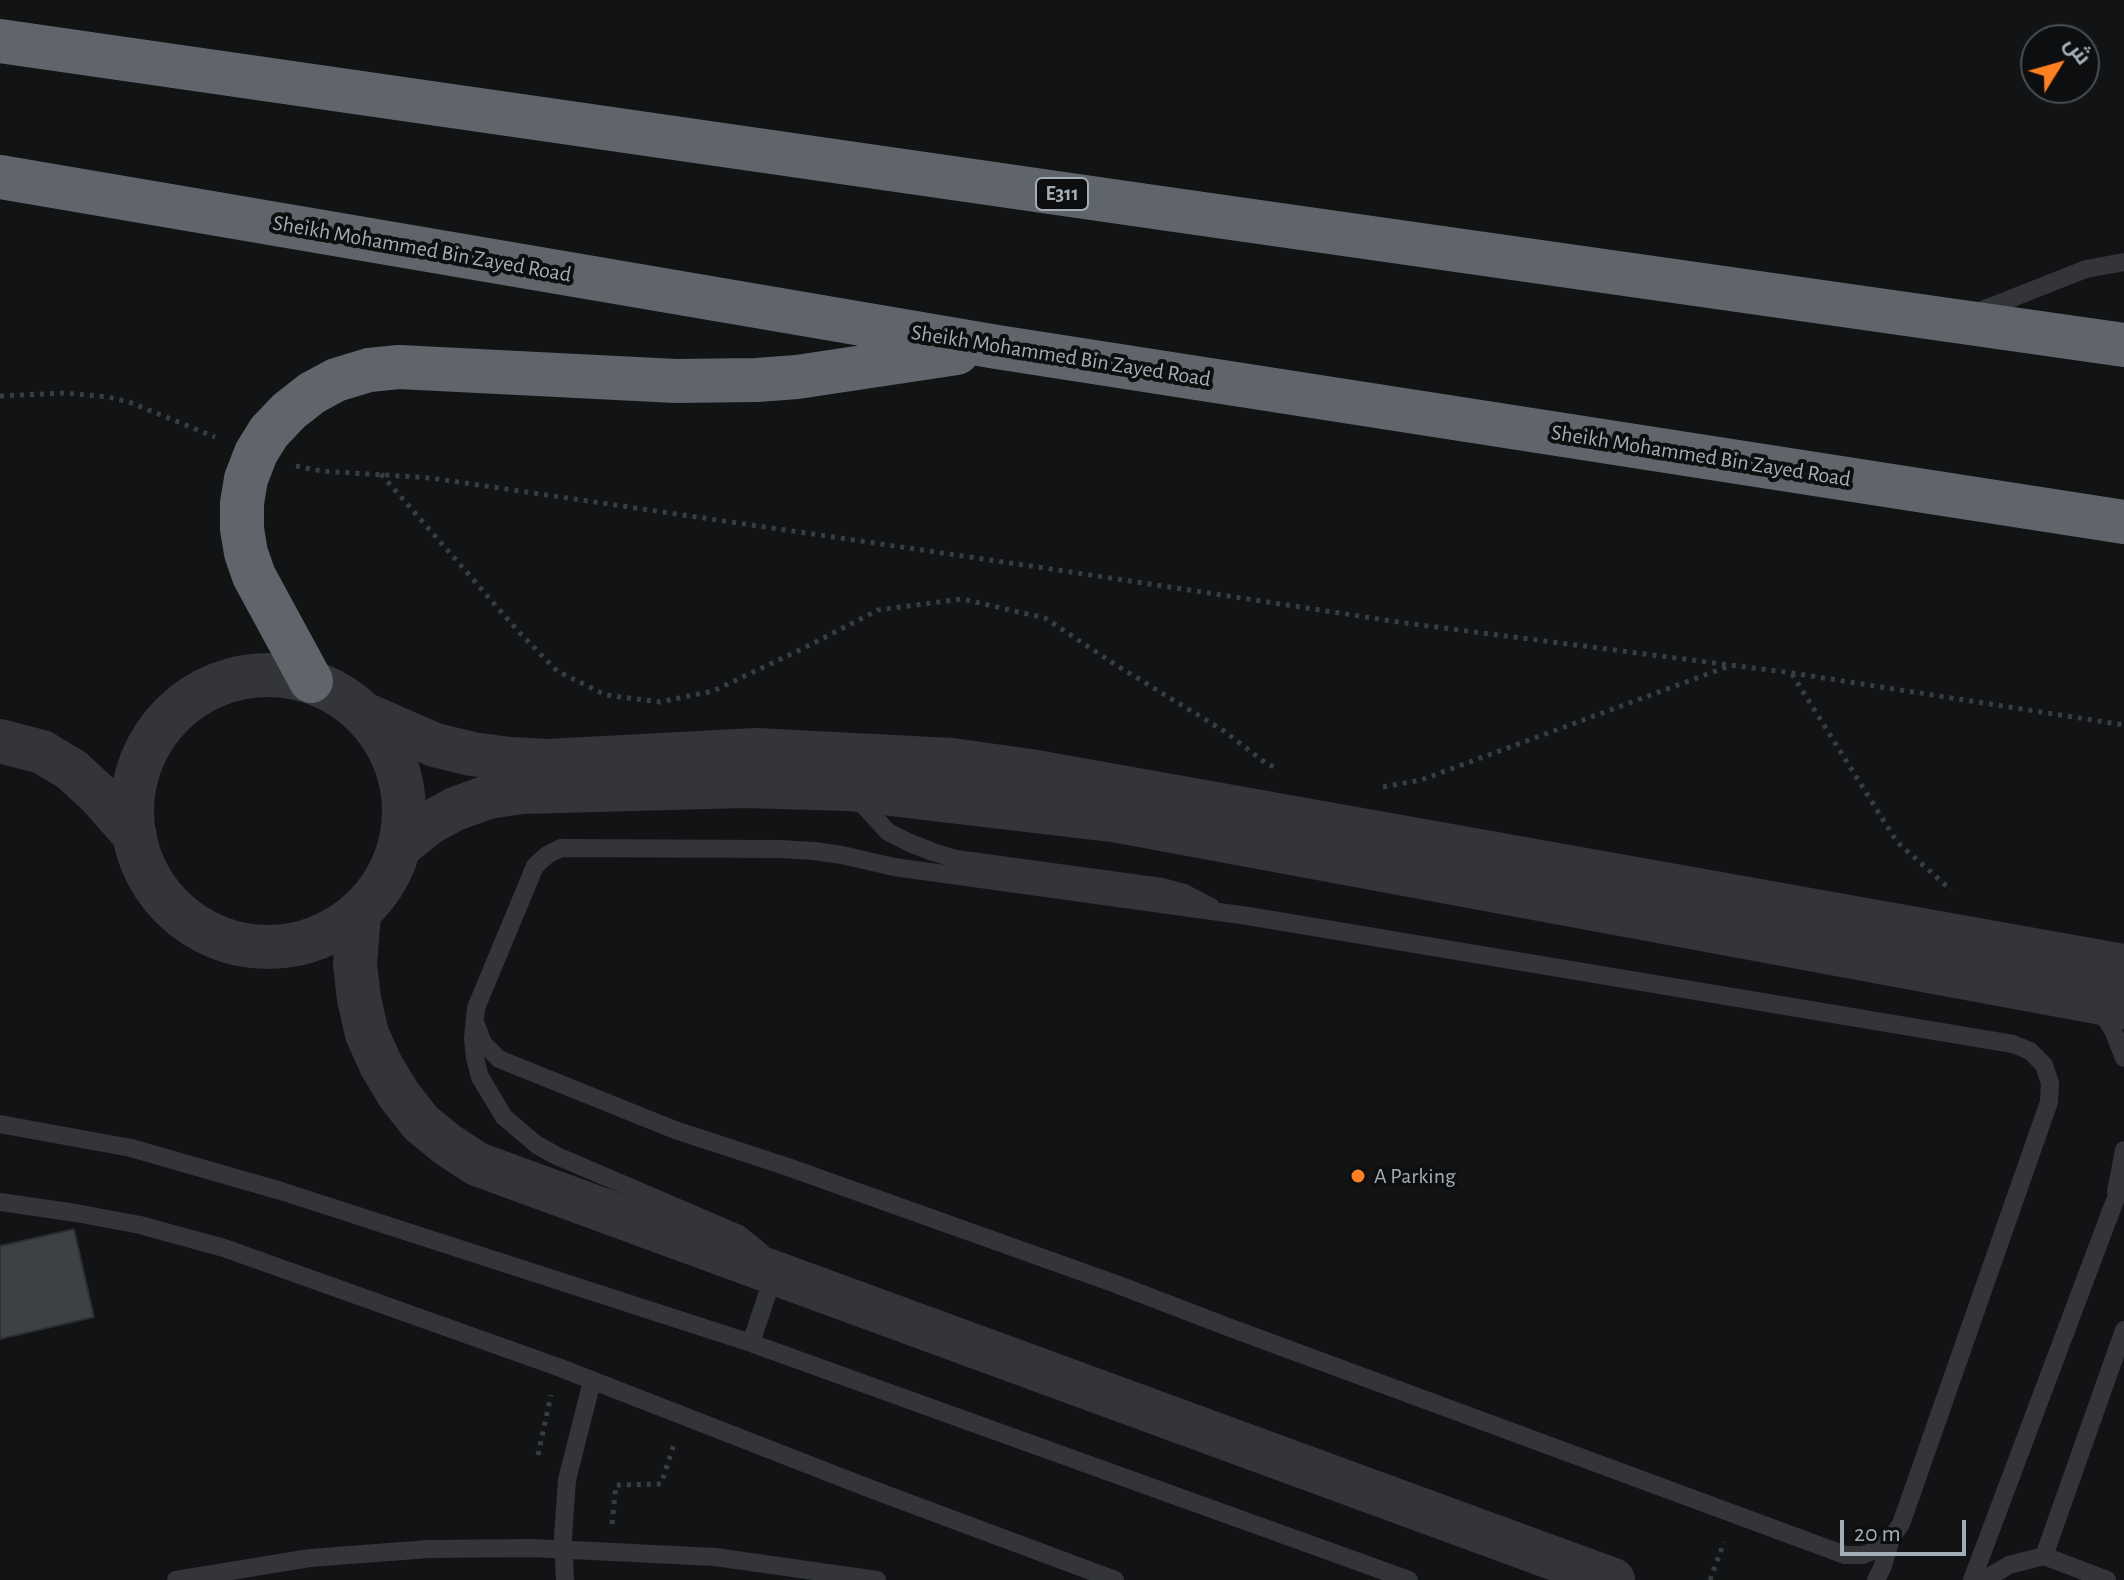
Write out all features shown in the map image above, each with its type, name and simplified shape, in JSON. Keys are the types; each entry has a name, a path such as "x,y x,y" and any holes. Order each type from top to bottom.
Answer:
{"highway":[{"name":"E311","path":"0,41 2124,345"},
{"name":"Sheikh Mohammed Bin Zayed Road","path":"0,177 997,347 2124,522"},
{"path":"311,681 254,576 242,529 242,503 246,479 256,453 269,432 312,393 336,380 369,370 399,367 730,381 797,377 997,347"}],"street":[{"path":"364,714 385,743 398,776 404,812 399,847 390,872 359,914 329,934 295,946 259,948 224,940 192,924 165,900 145,870 135,836 132,801 139,766 155,735 178,708 208,688 241,677 277,675 311,681 340,695 364,714 435,745 472,754 548,761 756,750 952,760 1030,771 2124,966"},
{"path":"0,741 42,752 72,770 135,836"},
{"path":"399,847 429,823 455,809 488,797 522,792 745,786 848,789 1119,821 2109,1004"},
{"path":"359,914 355,964 359,999 367,1034 381,1065 421,1123 477,1164 1613,1580"}],"lane":[{"path":"1955,320 2086,269 2124,262"},
{"path":"848,789 888,832 933,852 956,859 1162,887 1184,893 1224,914"},
{"path":"475,1022 483,1043 499,1059 675,1130 1116,1284 1845,1555 1863,1555 1878,1549 1901,1524 2049,1102 2050,1083 2044,1065 2030,1051 2013,1044 1364,935 894,867 814,851 561,848 535,866 527,880 476,1008 473,1038 480,1077 504,1117 557,1156 739,1234 760,1251 774,1274 751,1343"},
{"path":"2109,1004 2113,1030 2124,1058"},
{"path":"0,1124 131,1148 281,1191 751,1343 1409,1580"},
{"path":"2114,1203 2124,1150"},
{"path":"1972,1580 2124,1181"},
{"path":"0,1202 140,1225 224,1248 522,1354 1115,1580"},
{"path":"2044,1556 2124,1330"},
{"path":"565,1580 563,1508 592,1381"},
{"path":"1876,1580 1891,1538"},
{"path":"176,1580 325,1557 429,1549 563,1549 715,1557 877,1580"},
{"path":"1984,1580 2009,1565 2044,1556 2107,1580"}],"path":[{"path":"0,396 64,393 129,402 283,464 301,468 410,475 1405,623 1792,673 2124,725"},
{"path":"381,474 518,631 557,671 606,695 660,702 713,691 878,610 962,599 1045,618 1279,769"},
{"path":"1382,788 1421,780 1733,665"},
{"path":"1792,673 1897,842 1961,898"},
{"path":"609,1551 616,1485 661,1484 684,1417"},
{"path":"1710,1580 1734,1515"}],"building":[{"path":"74,1229 94,1317 0,1339 0,1246"}],"place":[{"name":"A Parking","path":"1358,1176"}]}
